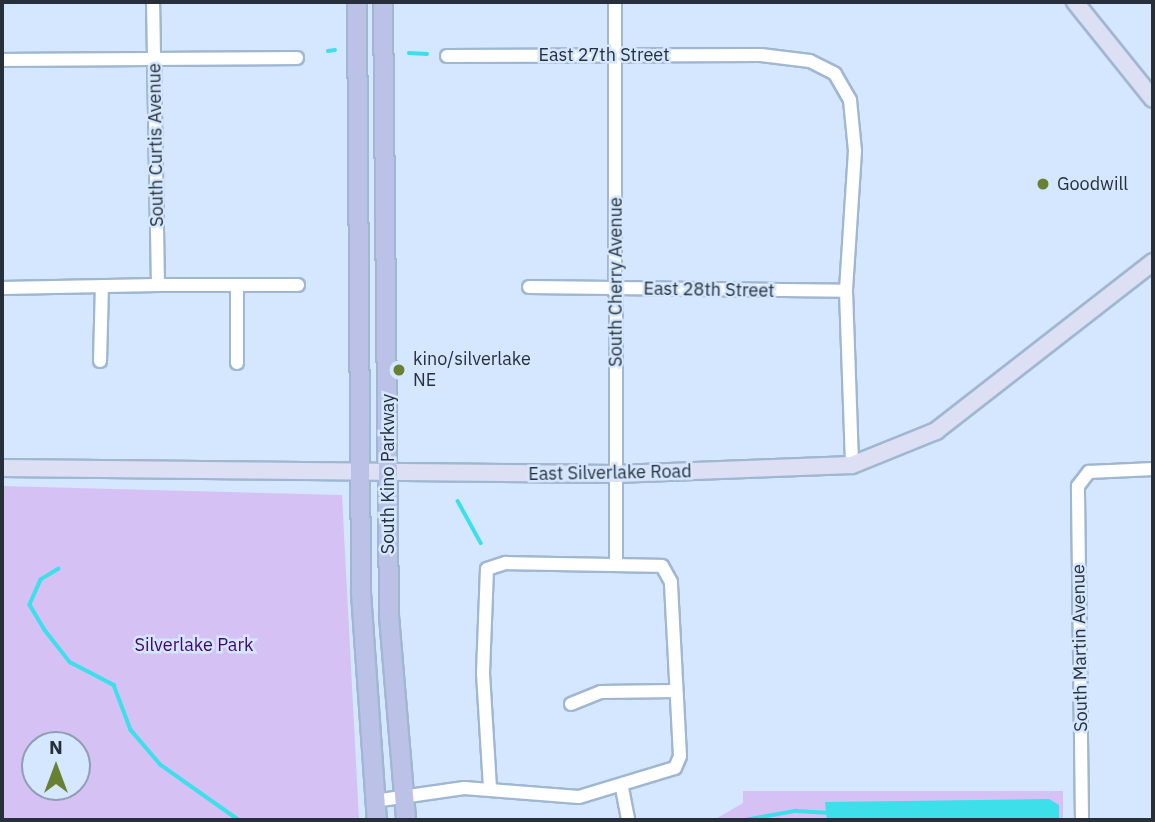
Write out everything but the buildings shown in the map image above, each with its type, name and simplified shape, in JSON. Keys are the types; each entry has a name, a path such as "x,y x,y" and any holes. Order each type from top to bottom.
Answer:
{"main road":[{"name":"South Kino Parkway","path":"357,2 361,593 377,820"},
{"name":"South Kino Parkway","path":"383,2 391,676 406,820"}],"street":[{"name":"South Curtis Avenue","path":"153,2 156,285"},
{"name":"South Cherry Avenue","path":"615,2 616,563"},
{"path":"1080,3 1153,99"},
{"name":"East 27th Street","path":"447,56 761,55 810,61 835,74 850,100 852,267 846,291 852,465"},
{"path":"2,60 297,58"},
{"name":"East Silverlake Road","path":"2,468 362,474 616,474 852,465 936,431 1153,262"},
{"path":"237,285 237,363"},
{"path":"2,288 298,285"},
{"path":"100,361 102,286"},
{"name":"East 28th Street","path":"529,288 846,291"},
{"name":"South Martin Avenue","path":"1082,820 1081,477 1097,470 1153,469"},
{"path":"374,801 490,788 511,797 579,797 622,788 675,768 680,756 674,691 671,582 665,562 487,566 482,578 482,673 490,788"},
{"path":"570,704 601,692 674,691"},
{"path":"622,788 628,820"}],"green space":[{"name":"Silverlake Park","path":"2,486 342,495 359,820 2,820"},
{"path":"743,791 1063,791 1063,820 714,820 743,803"}],"water":[{"path":"1049,799 1059,805 1059,820 827,820 825,802"}],"waterway":[{"path":"328,51 335,50"},
{"path":"409,53 427,54"},
{"path":"458,501 481,543"},
{"path":"59,569 41,580 30,605 45,630 70,662 114,685 131,730 161,765 239,820"},
{"path":"745,820 795,811 831,813"}],"place":[{"name":"Goodwill","path":"1043,184"},
{"name":"kino/silverlake NE","path":"399,370"}]}
